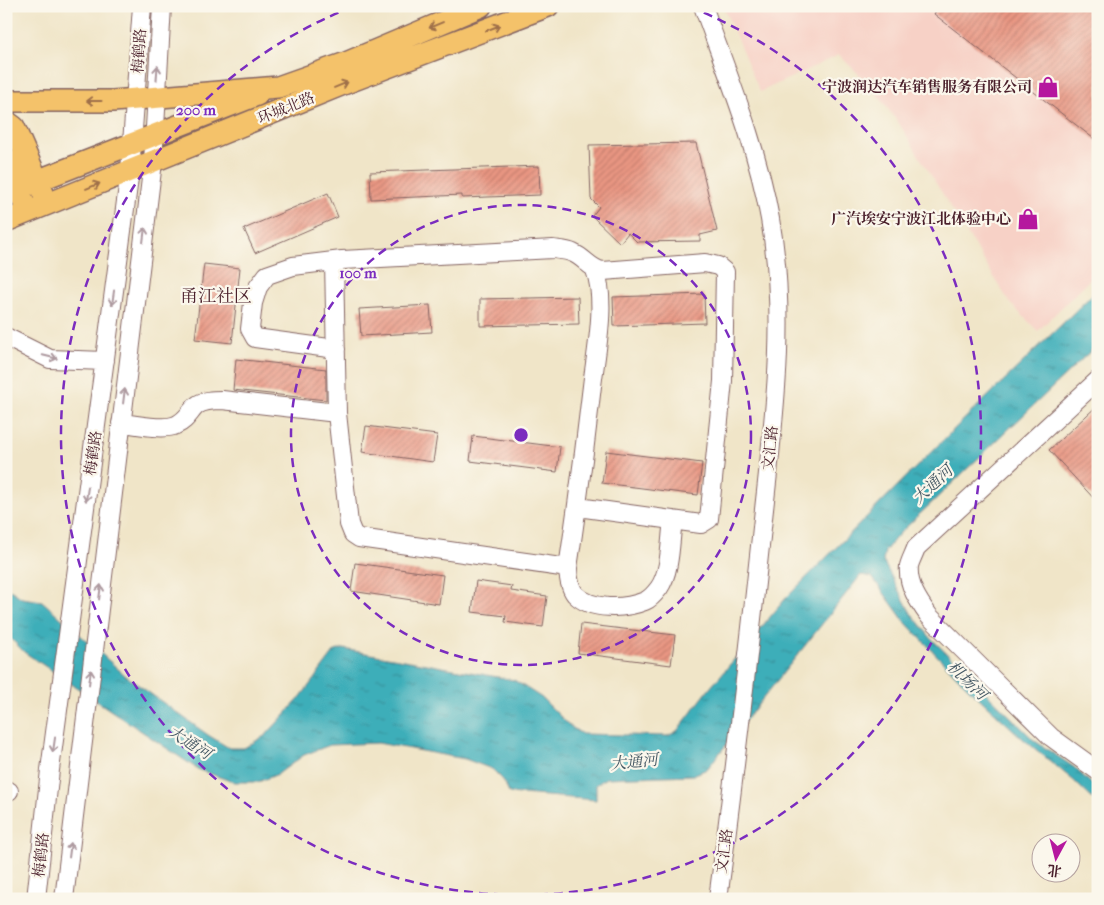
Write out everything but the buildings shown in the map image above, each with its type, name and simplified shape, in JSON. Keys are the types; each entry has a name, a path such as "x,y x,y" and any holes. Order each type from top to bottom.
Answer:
{"main road":[{"name":"环城北路","path":"12,190 38,182 278,87 346,63 481,6"},
{"name":"环城北路","path":"6,221 346,83 548,6"},
{"name":"环城北路","path":"6,101 113,101 278,87"},
{"path":"6,121 14,127 48,205"},
{"path":"6,159 12,190 28,212"}],"street":[{"name":"梅鹤路","path":"64,899 153,162 154,136 146,98 142,6"},
{"name":"梅鹤路","path":"36,899 60,697 133,144 146,98 162,6"},
{"name":"文汇路","path":"703,6 752,141 770,220 778,293 776,396 738,745 718,899"},
{"path":"336,349 255,338 250,329 253,303 258,286 267,275 293,266 334,261 553,249 572,252 595,270 601,296 598,338 578,507 568,568 568,577 575,593 591,604 608,607 628,606 647,600 659,587 666,573 673,520"},
{"path":"334,261 337,413 349,524 353,534 360,538 568,568"},
{"path":"578,507 702,524 709,518 723,381 724,272 718,266 706,263 603,271 595,270"},
{"path":"6,337 50,359 105,361"},
{"path":"1098,380 916,548 909,566 911,586 918,602 929,616 1051,737 1098,771"},
{"path":"121,423 163,428 176,426 187,418 196,406 208,400 337,413"}],"shaded area":[{"name":"广汽埃安宁波江北体验中心","path":"723,6 1098,6 1098,271 1038,331 1010,303 900,125 872,87 839,55 760,92"}],"water":[{"path":"1098,289 1098,344 899,534 885,551 883,561 911,613 931,638 1035,741 1075,768 1098,790 1098,804 967,687 905,622 872,577 861,575 707,769 693,775 606,778 596,785 596,800 509,793 503,780 492,769 465,759 378,743 330,745 304,755 278,774 258,782 234,782 199,770 24,652 6,634 6,587 22,598 42,601 126,676 229,748 244,748 266,735 299,699 335,651 343,649 514,680 542,698 570,726 582,734 668,736 677,731 710,688 786,598 949,434"}],"place":[{"name":"宁波润达汽车销售服务有限公司","path":"1048,87"},
{"name":"广汽埃安宁波江北体验中心","path":"1028,219"}],"district":[{"name":"甬江社区","path":"216,296"}],"water label":[{"name":"大通河","path":"932,484"},
{"name":"机场河","path":"968,680"},
{"name":"大通河","path":"190,742"},
{"name":"大通河","path":"634,761"}]}
